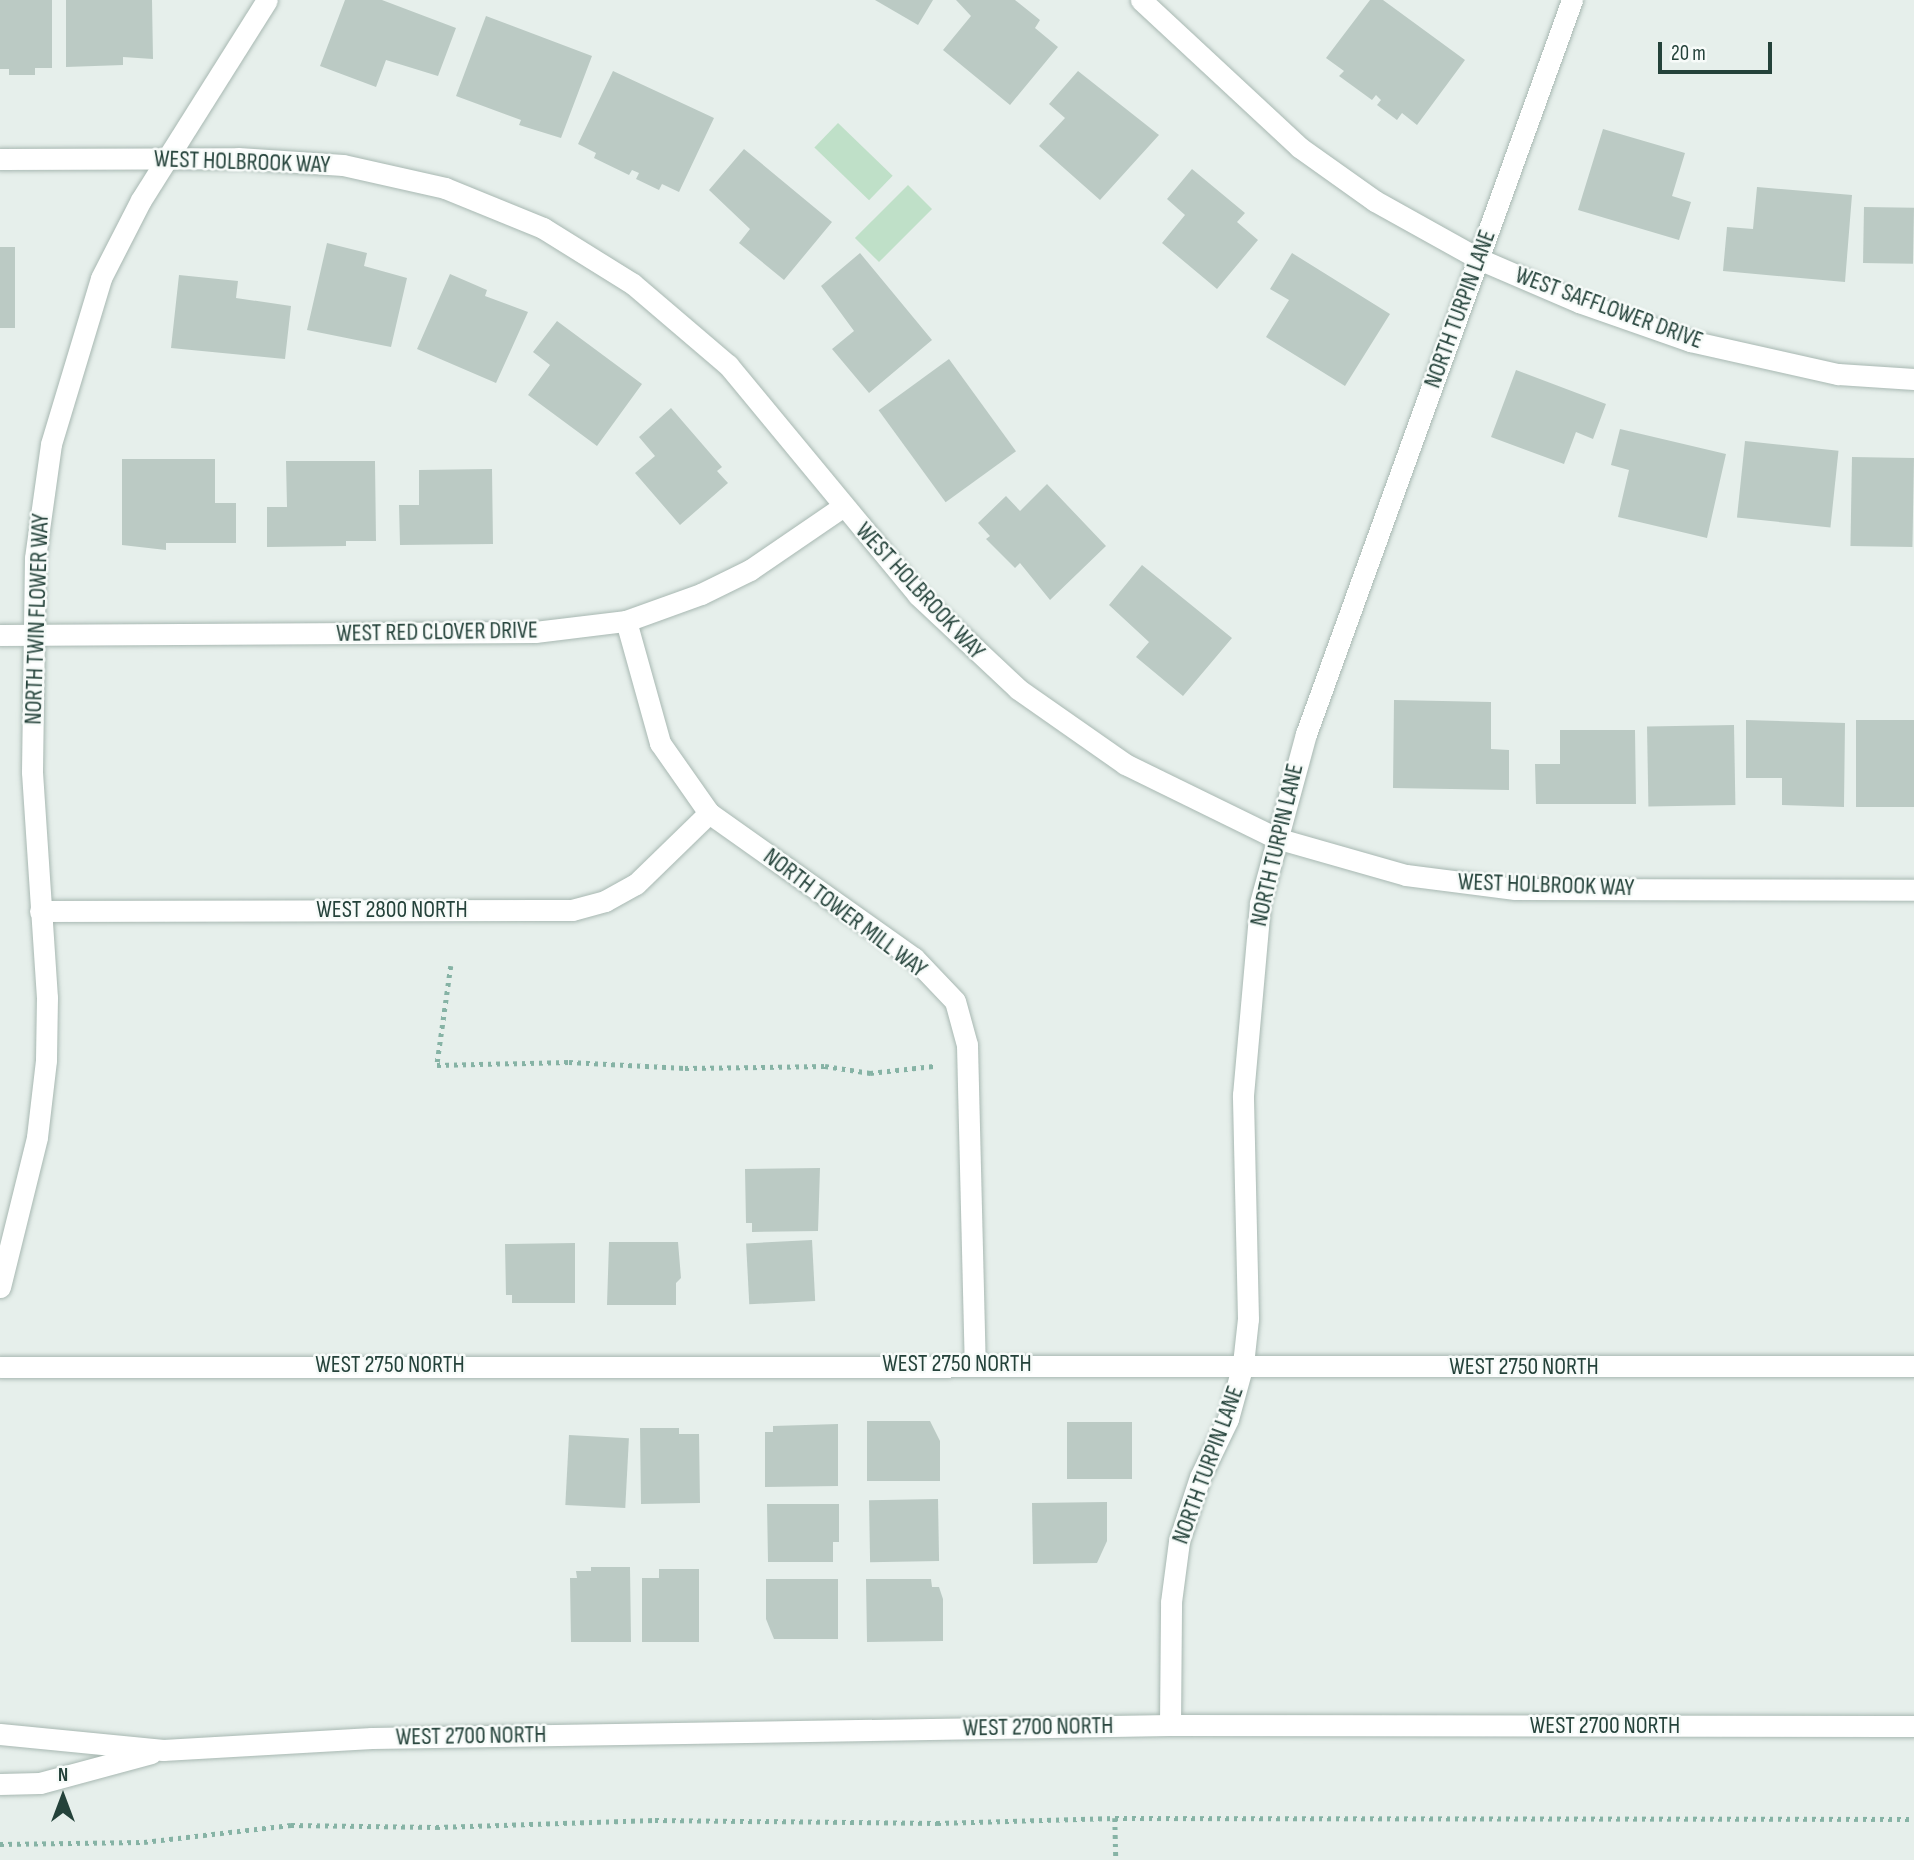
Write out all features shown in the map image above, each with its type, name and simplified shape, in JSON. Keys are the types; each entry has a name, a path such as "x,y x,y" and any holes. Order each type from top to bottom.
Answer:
{"street":[{"name":"NORTH TWIN FLOWER WAY","path":"0,1287 37,1137 46,1060 32,772 34,635 41,501 64,387 100,278 125,229 267,0"},
{"name":"WEST SAFFLOWER DRIVE","path":"1141,0 1300,148 1375,201 1479,259 1579,302 1690,341 1838,374 1914,379"},
{"name":"NORTH TURPIN LANE","path":"1170,1725 1171,1602 1179,1541 1200,1477 1228,1419 1243,1364 1248,1319 1243,1095 1249,999 1260,902 1306,734 1572,0"},
{"name":"WEST HOLBROOK WAY","path":"0,159 290,159 394,174 445,188 543,228 589,254 683,322 771,411 842,507 918,595 1018,689 1125,764 1276,838 1406,875 1515,889 1914,890"},
{"name":"WEST RED CLOVER DRIVE","path":"0,635 536,632 626,621 701,594 750,570 842,507"},
{"name":"NORTH TOWER MILL WAY","path":"626,621 660,743 709,813 914,958 955,1001 967,1045 975,1364"},
{"name":"WEST 2800 NORTH","path":"40,911 572,910 605,901 636,884 709,813"},
{"name":"WEST 2750 NORTH","path":"0,1367 975,1364 1914,1366"},
{"name":"WEST 2700 NORTH","path":"0,1734 163,1750 372,1738 1170,1725 1914,1726"},
{"name":"WEST 2700 NORTH","path":"0,1784 40,1783 163,1750"}],"path":[{"path":"451,965 437,1065 802,1066 870,1073 934,1066"},
{"path":"1115,1818 1116,1860"},
{"path":"0,1844 144,1842 291,1825 436,1826 655,1820 937,1823 1115,1818 1914,1819"}],"green space":[{"path":"838,123 893,176 869,200 814,147"},
{"path":"908,185 932,209 879,262 855,238"}],"building":[{"path":"0,0 52,0 52,68 35,68 35,75 9,75 9,69 0,69"},
{"path":"66,0 152,0 153,59 123,57 123,65 66,67"},
{"path":"345,0 382,0 456,28 438,76 386,60 376,87 320,66"},
{"path":"875,0 933,0 918,25"},
{"path":"956,0 1015,0 1040,20 1035,28 1058,47 1010,105 943,50 971,16"},
{"path":"1370,0 1383,0 1465,60 1417,125 1402,113 1397,120 1377,105 1381,100 1376,95 1372,100 1339,76 1344,71 1326,58"},
{"path":"486,16 592,56 561,138 519,125 521,120 456,96"},
{"path":"613,71 714,118 679,192 662,184 659,190 636,179 639,173 632,170 629,175 594,158 596,153 578,144"},
{"path":"1078,71 1159,135 1100,200 1039,146 1065,118 1049,104"},
{"path":"1603,129 1685,153 1672,196 1691,202 1679,240 1578,210"},
{"path":"744,149 832,222 784,280 739,243 750,229 709,190"},
{"path":"1192,169 1245,213 1237,222 1258,240 1217,289 1162,243 1185,215 1167,199"},
{"path":"1757,187 1852,195 1845,282 1723,271 1727,227 1753,229"},
{"path":"1864,207 1914,208 1913,264 1863,263"},
{"path":"327,243 367,253 364,266 407,278 391,347 307,330"},
{"path":"0,247 15,247 15,328 0,328"},
{"path":"860,253 932,340 869,393 832,349 854,331 821,286"},
{"path":"1292,253 1390,314 1345,386 1266,337 1289,300 1270,289"},
{"path":"450,274 487,290 485,296 528,312 496,383 417,349"},
{"path":"179,275 238,281 236,298 291,306 285,359 171,348"},
{"path":"557,321 642,384 597,446 528,395 550,365 533,352"},
{"path":"949,359 1016,451 946,502 879,410"},
{"path":"1516,370 1606,404 1593,439 1576,432 1564,464 1491,437"},
{"path":"671,408 722,467 717,471 728,483 680,525 635,473 655,456 639,437"},
{"path":"1620,429 1726,454 1707,538 1618,517 1629,470 1611,465"},
{"path":"1745,441 1838,451 1830,527 1737,518"},
{"path":"1852,457 1914,458 1912,547 1850,546"},
{"path":"122,459 215,459 215,503 236,503 236,543 166,543 166,550 122,545"},
{"path":"286,461 375,461 376,541 346,541 346,546 267,547 267,507 287,507"},
{"path":"492,469 493,544 400,545 399,505 419,505 419,470"},
{"path":"1047,484 1106,546 1050,600 1020,563 1015,568 986,539 990,536 978,523 1006,496 1020,511"},
{"path":"1142,565 1232,638 1183,696 1136,657 1149,642 1109,605"},
{"path":"1394,700 1491,702 1491,749 1509,750 1509,790 1393,788"},
{"path":"1746,720 1845,723 1844,807 1782,805 1782,778 1746,778"},
{"path":"1856,720 1914,720 1914,807 1856,807"},
{"path":"1734,725 1735,805 1648,807 1647,727"},
{"path":"1560,730 1635,730 1636,804 1536,804 1535,764 1560,764"},
{"path":"820,1168 818,1231 752,1232 752,1223 746,1223 745,1169"},
{"path":"812,1240 815,1301 749,1304 746,1243"},
{"path":"609,1242 678,1242 681,1278 676,1283 676,1305 607,1305"},
{"path":"575,1243 575,1303 512,1303 512,1295 506,1295 505,1244"},
{"path":"867,1421 930,1421 940,1441 940,1481 867,1481"},
{"path":"1067,1422 1132,1422 1132,1479 1067,1479"},
{"path":"838,1424 838,1486 765,1487 765,1432 773,1432 773,1426"},
{"path":"640,1428 679,1428 679,1434 699,1434 700,1503 641,1504"},
{"path":"569,1435 629,1438 625,1508 565,1505"},
{"path":"938,1499 939,1561 870,1562 869,1500"},
{"path":"1107,1502 1107,1541 1097,1563 1033,1564 1032,1503"},
{"path":"767,1504 839,1504 839,1542 833,1542 833,1562 768,1562"},
{"path":"591,1567 630,1567 631,1642 571,1642 570,1578 577,1578 576,1571 591,1571"},
{"path":"659,1569 699,1569 699,1642 642,1642 642,1578 659,1578"},
{"path":"766,1579 838,1579 838,1639 774,1639 766,1619"},
{"path":"866,1579 931,1579 932,1587 939,1587 943,1599 943,1641 867,1642"}]}
